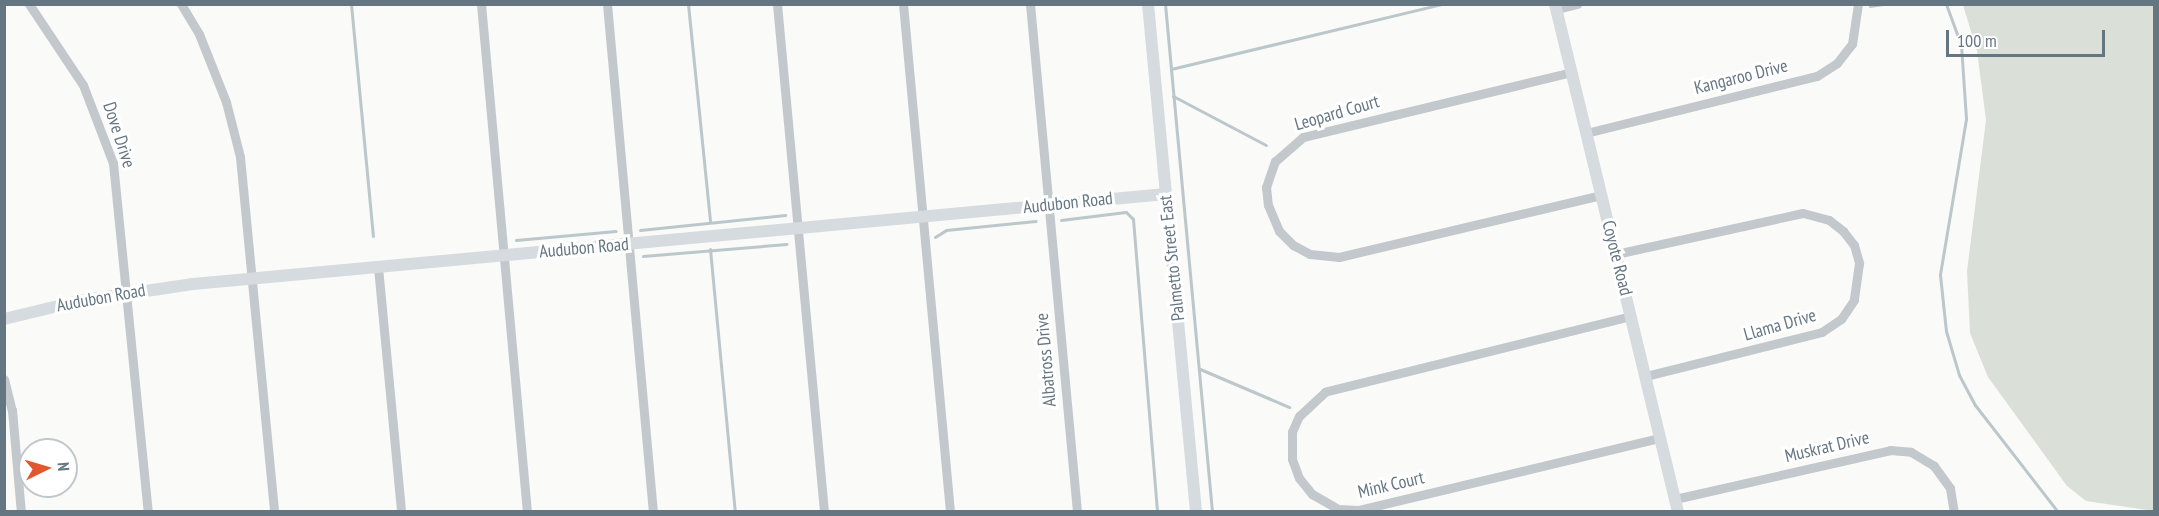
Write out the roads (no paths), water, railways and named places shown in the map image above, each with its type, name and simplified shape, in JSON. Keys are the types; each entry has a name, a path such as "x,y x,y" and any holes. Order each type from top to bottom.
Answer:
{"street":[{"name":"Dove Drive","path":"29,4 83,85 106,139 118,196 148,512"},
{"path":"181,4 210,61 234,130 254,279 274,512"},
{"path":"481,4 527,512"},
{"path":"607,4 653,512"},
{"path":"777,4 824,512"},
{"path":"903,4 950,512"},
{"name":"Albatross Drive","path":"1030,4 1077,512"},
{"name":"Palmetto Street East","path":"1148,4 1196,512"},
{"path":"1556,7 1577,4"},
{"name":"Kangaroo Drive","path":"1586,133 1824,72 1843,57 1852,44 1857,29 1858,4"},
{"name":"Coyote Road","path":"1556,7 1676,506"},
{"name":"Leopard Court","path":"1572,72 1303,137 1275,161 1266,187 1268,206 1279,231 1293,245 1310,254 1339,258 1601,195"},
{"name":"Audubon Road","path":"4,319 127,292 1166,194"},
{"name":"Llama Drive","path":"1616,254 1785,214 1803,213 1829,220 1843,231 1854,245 1859,263 1854,300 1841,319 1822,332 1645,376"},
{"path":"378,267 401,512"},
{"name":"Mink Court","path":"1631,316 1324,392 1310,402 1295,424 1292,459 1299,478 1312,494 1329,505 1359,510 1660,438"},
{"path":"4,379 12,410 21,512"},
{"name":"Muskrat Drive","path":"1676,506 1890,450 1911,453 1934,466 1950,488 1954,512"}],"waterway":[{"path":"351,4 373,236"},
{"path":"688,4 710,222"},
{"path":"1165,4 1212,512"},
{"path":"1171,69 1442,4"},
{"path":"1870,6 1883,4"},
{"path":"1946,4 1961,45 1966,119 1940,275 1946,331 1959,375 1975,405 2058,512"},
{"path":"1173,96 1266,145"},
{"path":"1061,220 1126,212 1133,219 1157,512"},
{"path":"640,230 785,215"},
{"path":"935,237 946,230 1036,221"},
{"path":"516,240 616,231"},
{"path":"643,256 787,244"},
{"path":"710,249 735,512"},
{"path":"1200,369 1289,407"}]}
